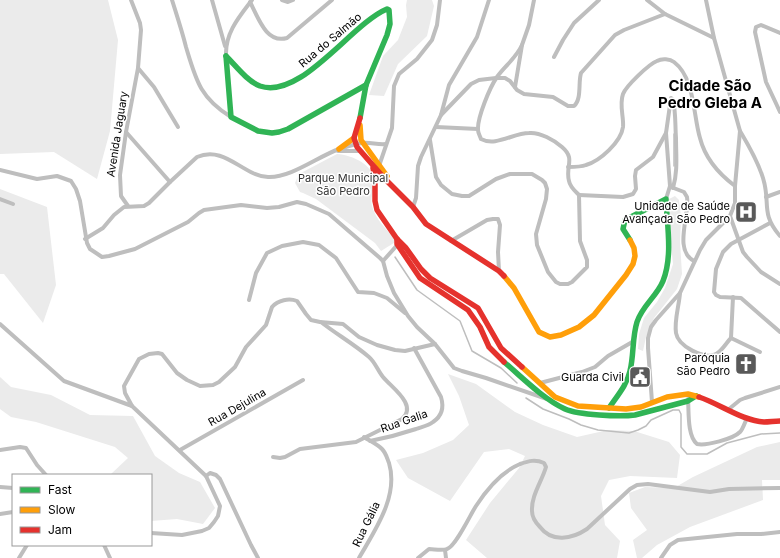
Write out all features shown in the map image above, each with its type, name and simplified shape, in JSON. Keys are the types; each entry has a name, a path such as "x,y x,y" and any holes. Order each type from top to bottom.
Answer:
{"street":[{"name":"Avenida Jaguary","path":"128,206 121,196 120,175 126,132 138,68 141,30 140,23 130,0"},
{"path":"172,0 199,85 214,105 246,126 263,133 270,134 294,127 366,85"},
{"path":"212,0 225,46 231,117"},
{"path":"282,0 288,2 293,0"},
{"path":"225,46 234,23 251,1 266,32 272,38 277,39 286,38 332,0"},
{"path":"375,193 379,185 380,170 386,144 392,128 394,86 399,74 417,59 432,40 437,25 440,0"},
{"path":"413,207 416,198 420,161 441,115 449,85 477,37 489,0"},
{"path":"515,87 522,46 535,0"},
{"path":"554,57 562,40 574,23 599,0"},
{"path":"647,0 665,14 714,38"},
{"path":"706,0 714,38 740,130 762,174 767,214 770,223 780,236"},
{"name":"Rua do Salmão","path":"226,56 257,85 265,88 280,87 296,80 311,70 356,31 380,12 388,9 390,19 387,35 366,85"},
{"path":"441,115 471,84 479,80 496,78 508,79 524,94 553,97 568,106 574,106 578,102 579,78 581,72 611,38 619,32 665,14"},
{"path":"780,32 762,25 756,27 755,32 766,82 780,112"},
{"path":"430,140 436,177 441,185 452,194 469,196 496,179 510,174 532,174 542,180 545,183 546,199 536,234 537,245 548,272 556,282 560,284 568,284 587,267 588,260 580,241 579,195 571,186 568,173 570,162 569,155 563,148 551,139 530,133 487,142 481,138 478,129 484,106 496,78 513,59 522,46"},
{"path":"568,168 587,165 597,160 618,140 623,128 621,101 625,90 656,61 666,59 672,61 678,66 688,81 699,135 711,162 719,172 735,186"},
{"path":"138,68 154,87 178,127"},
{"path":"366,85 360,119 354,138 356,145 359,151 370,163 380,170 398,193"},
{"path":"609,408 628,378 637,320 662,281 668,261 666,199 671,187 677,172 676,124 672,98 670,102 666,133 671,187"},
{"path":"360,119 360,136 363,143 376,159 380,170 390,184 413,207 426,224 499,271 514,288 539,332 545,337 550,338 574,330 601,308 632,266 635,256 633,243 623,229 625,220 666,199"},
{"path":"436,127 478,129"},
{"path":"733,297 731,338 720,351 712,355 699,353 682,344 676,334 680,293 694,260 706,240 730,216 735,203 740,130"},
{"path":"126,132 170,182"},
{"path":"579,195 623,198 633,194 636,189 636,170 653,157 666,133"},
{"path":"339,149 354,138"},
{"path":"86,239 103,228 118,212 128,206 144,206 197,157 207,154 221,156 256,174 274,177 291,172 339,149 363,143 376,145 386,144"},
{"path":"331,152 359,151"},
{"path":"370,163 376,159"},
{"path":"370,163 376,178 376,208 398,242 409,263 420,278 460,304 471,314 490,347 496,354 549,400 566,410 589,414 626,416 688,401 696,396"},
{"path":"0,170 37,179 58,176 71,181 76,189 80,201 88,246 95,254 102,256 109,256 135,249 188,222 199,212 204,210 241,204 267,208 279,207 297,202 306,204 329,214 375,252 383,261 394,293 408,316 435,344 454,368 549,400"},
{"path":"379,185 385,183 390,184"},
{"path":"671,187 684,192 687,196 684,245 686,254 694,260"},
{"path":"766,197 780,192"},
{"path":"0,199 13,204"},
{"path":"730,216 743,252 753,265 780,284"},
{"path":"451,241 487,220 493,218 498,219 500,226 498,252 499,271"},
{"path":"770,223 740,241 731,244 723,252 718,263 714,292 722,298 738,297 744,300 780,332"},
{"path":"249,300 256,273 268,253 282,246 303,242 319,245 336,258 358,292 374,293 387,298 408,316"},
{"path":"383,261 398,242"},
{"path":"398,242 424,274 473,304 483,314 496,342 501,348 555,396 568,403 578,406 626,409 641,407 667,397 688,394 747,418 763,422 780,421"},
{"path":"652,402 648,338 651,327 680,293"},
{"path":"460,304 465,299"},
{"path":"152,533 182,535 202,531 209,528 218,516 220,506 206,476 132,406 125,393 124,386 139,359 154,352 162,354 177,373 197,385 208,386 219,382 235,367 246,347 266,325 272,307 277,302 287,300 295,300 309,318 320,322 343,324 354,334 368,342 394,350 404,351 435,344"},
{"path":"273,457 285,457 300,449 356,442 402,419 407,411 407,405 401,396 383,376 371,359 320,322"},
{"path":"0,324 64,381 132,406"},
{"path":"731,338 760,352"},
{"path":"540,383 595,367 608,356 634,341"},
{"name":"Rua Galia","path":"370,441 391,437 426,426 433,422 441,412 441,397 414,348"},
{"name":"Rua Dejulina","path":"180,450 303,380"},
{"path":"729,410 740,400 780,386"},
{"path":"688,394 691,433 695,443 699,445 726,439 740,433 747,418"},
{"path":"589,414 594,407"},
{"name":"Rua Gália","path":"359,558 381,519 389,497 391,484 391,470 382,449 364,437"},
{"path":"0,450 20,447 26,448 45,474"},
{"path":"418,558 428,548 445,550 450,547 486,492 510,468 529,461 539,461 544,463 546,467 534,500 532,513 535,522 544,532 555,538 569,538 581,533 630,489 637,485 650,485 710,492 729,489 780,488"},
{"path":"206,476 210,473 220,479 258,558"},
{"path":"0,487 12,488"},
{"path":"0,514 12,512"},
{"path":"661,558 670,545 678,540 780,532"},
{"path":"19,558 26,546"},
{"path":"104,546 110,558"},
{"path":"445,550 446,558"}],"green space":[{"path":"0,0 108,0 118,40 110,131 97,179 54,152 0,154"},
{"path":"407,0 432,0 434,6 427,36 398,64 384,96 369,95 383,56 398,40 407,17"},
{"name":"Parque Municipal São Pedro","path":"337,154 349,156 362,162 371,171 374,177 374,187 371,200 372,206 382,225 397,241 381,251 375,243 316,199 300,192 295,183 299,174"},
{"path":"0,189 47,207 56,285 43,323 4,274 0,274"},
{"path":"675,196 679,200 681,217 680,242 682,274 677,289 654,318 646,337 643,351 638,349 639,334 644,318 657,302 665,288 673,264 669,199"},
{"path":"448,374 476,384 515,412 543,425 577,437 608,430 634,431 669,442 680,455 677,478 630,476 609,480 601,496 605,525 620,541 617,558 487,558 466,540 490,503 519,468 525,456 509,449 484,452 450,501 408,478 396,460 423,453 453,440 469,425 459,396"},
{"path":"0,377 11,387 51,395 90,415 133,416 155,456 179,473 200,482 215,508 203,524 177,519 152,521 152,474 111,474 128,458 115,447 36,422 11,417 0,409"},
{"path":"780,442 780,480 762,480 763,500 690,527 657,545 642,558 637,558 633,540 647,530 631,508 629,493 645,487 674,488 693,477 757,447"}],"waterway":[{"path":"674,134 674,166"},
{"path":"395,257 417,290 460,321 472,351 501,368 517,383"},
{"path":"526,398 543,409 581,425 598,430 629,433 646,426 651,420 673,410 679,410 681,414 681,447 687,454 707,454 727,443 761,434 780,433"}],"traffic: fast":[{"path":"226,56 246,77 255,84 260,86 276,87 292,82 309,72 358,29 373,17 387,9 389,10 390,24 387,35 366,85 360,118"},
{"path":"226,56 231,117 258,131 272,133 288,129 366,85"},
{"path":"609,408 629,376 635,328 639,316 657,291 663,281 666,271 669,251 666,199 625,220 623,229 630,240"},
{"path":"504,362 548,399 565,409 579,413 610,416 635,415 688,401 696,396"}],"traffic: slow":[{"path":"360,125 361,140 387,176"},
{"path":"339,149 354,138"},
{"path":"504,276 514,288 539,332 550,337 561,335 579,327 594,315 626,275 633,264 635,256 634,248 630,240"},
{"path":"522,367 555,397 578,406 626,409 641,407 667,397 688,394 699,397"}],"traffic: jam":[{"path":"360,118 354,138 357,147 385,179 413,207 426,224 499,271 504,276"},
{"path":"373,168 377,210 397,239 430,278 478,308 501,348 522,367"},
{"path":"397,239 397,244 420,278 468,310 480,327 489,347 504,362"},
{"path":"699,397 748,419 764,422 780,421"}],"place":[{"name":"Unidade de Saúde Avançada São Pedro","path":"746,212"},
{"name":"Paróquia São Pedro","path":"746,364"},
{"name":"Guarda Civil","path":"640,377"}],"district":[{"name":"Cidade São Pedro Gleba A","path":"710,94"}]}
